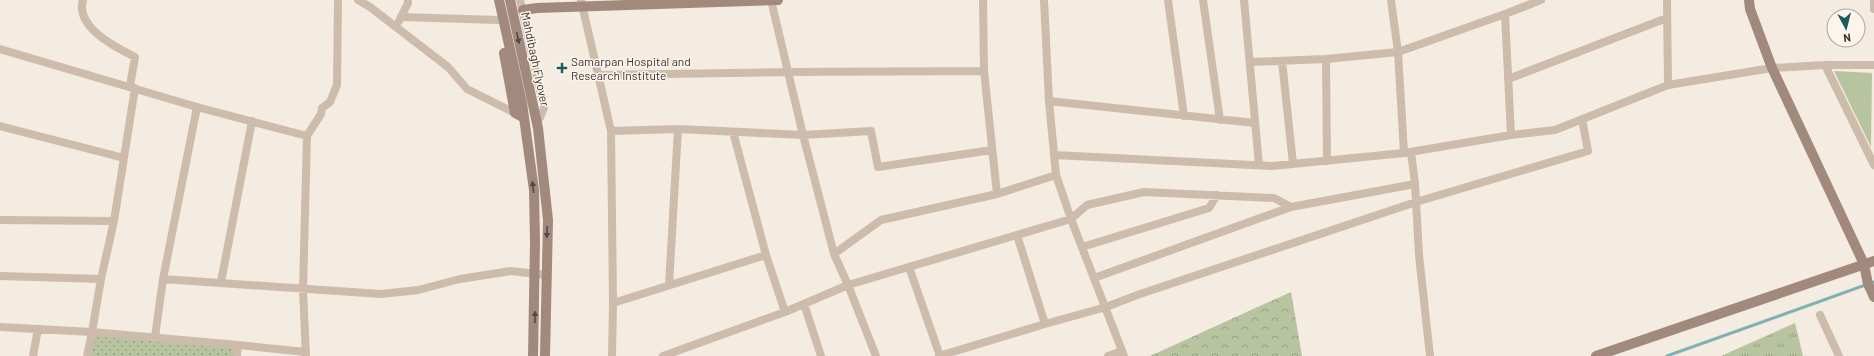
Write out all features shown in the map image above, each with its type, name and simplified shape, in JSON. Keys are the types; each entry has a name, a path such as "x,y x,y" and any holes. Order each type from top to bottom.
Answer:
{"street":[{"path":"83,0 81,7 86,19 99,37 134,57 124,158 114,221 101,279 87,356"},
{"path":"0,328 92,332 154,337 238,345 306,354 303,290 307,136 321,114 322,108 330,102 337,85 338,0"},
{"path":"358,0 370,7 448,67 467,89 520,115"},
{"path":"396,27 408,0"},
{"path":"494,0 520,115 534,190 533,356"},
{"name":"Mahdibagh Flyover","path":"499,0 527,102 537,124 548,220 545,356"},
{"name":"Mahdibagh Flyover","path":"510,0 527,102 520,115"},
{"path":"520,0 544,108 537,124"},
{"path":"771,0 803,135 834,254 876,356"},
{"path":"523,10 582,3 778,0"},
{"path":"983,0 984,71 997,194"},
{"path":"1044,0 1049,101 1056,175 1071,219 1123,353 1108,356"},
{"path":"1168,0 1184,116"},
{"path":"1203,0 1220,120"},
{"path":"1244,0 1259,165"},
{"path":"1391,0 1408,152 1415,184 1419,255 1430,356"},
{"path":"1250,62 1326,59 1398,52 1541,0"},
{"path":"1667,0 1668,85"},
{"path":"1749,0 1750,9 1772,68 1869,262 1868,284 1874,297"},
{"path":"1874,0 1874,9"},
{"path":"582,3 611,132 613,303 612,356"},
{"path":"1505,14 1511,136"},
{"path":"401,17 498,20"},
{"path":"1508,79 1667,18"},
{"path":"0,49 197,107 307,136"},
{"path":"1326,59 1327,161"},
{"path":"1282,61 1293,164"},
{"path":"1054,155 1259,165 1327,161 1408,152 1555,130 1668,85 1772,68 1825,65 1874,66"},
{"path":"1825,65 1874,165"},
{"path":"598,75 984,71"},
{"path":"1049,101 1255,123"},
{"path":"154,337 163,279 197,107"},
{"path":"909,267 940,356 1045,324 1106,308 1140,294 1416,202 1588,152 1582,119"},
{"path":"221,282 252,121"},
{"path":"0,126 124,158"},
{"path":"611,132 678,129 803,135 871,132 878,167 992,150"},
{"path":"669,285 678,129"},
{"path":"733,132 766,255 785,312"},
{"path":"834,254 881,220 997,194 1056,175"},
{"path":"1094,278 1171,249 1238,228 1291,207 1415,184"},
{"path":"667,356 785,312 848,285 1071,219 1086,205 1144,192 1274,198 1291,207"},
{"path":"1082,247 1209,208 1218,195"},
{"path":"0,220 114,221"},
{"path":"1017,235 1045,324"},
{"path":"613,303 766,255"},
{"path":"1596,356 1869,262"},
{"path":"163,279 221,282 303,290 356,291 381,294 418,290 460,279 511,271 546,275"},
{"path":"0,276 101,279"},
{"path":"804,304 821,356"},
{"path":"1820,316 1839,356"},
{"path":"33,356 38,329"},
{"path":"237,356 238,345"}],"green space":[{"path":"1834,71 1872,73 1871,147"},
{"path":"1291,292 1302,356 1150,356"},
{"path":"1795,323 1803,356 1721,356"},
{"path":"92,332 238,345 237,356 87,356"}],"waterway":[{"path":"1667,356 1874,282"}],"place":[{"name":"Samarpan Hospital and Research Institute","path":"562,68"}]}
